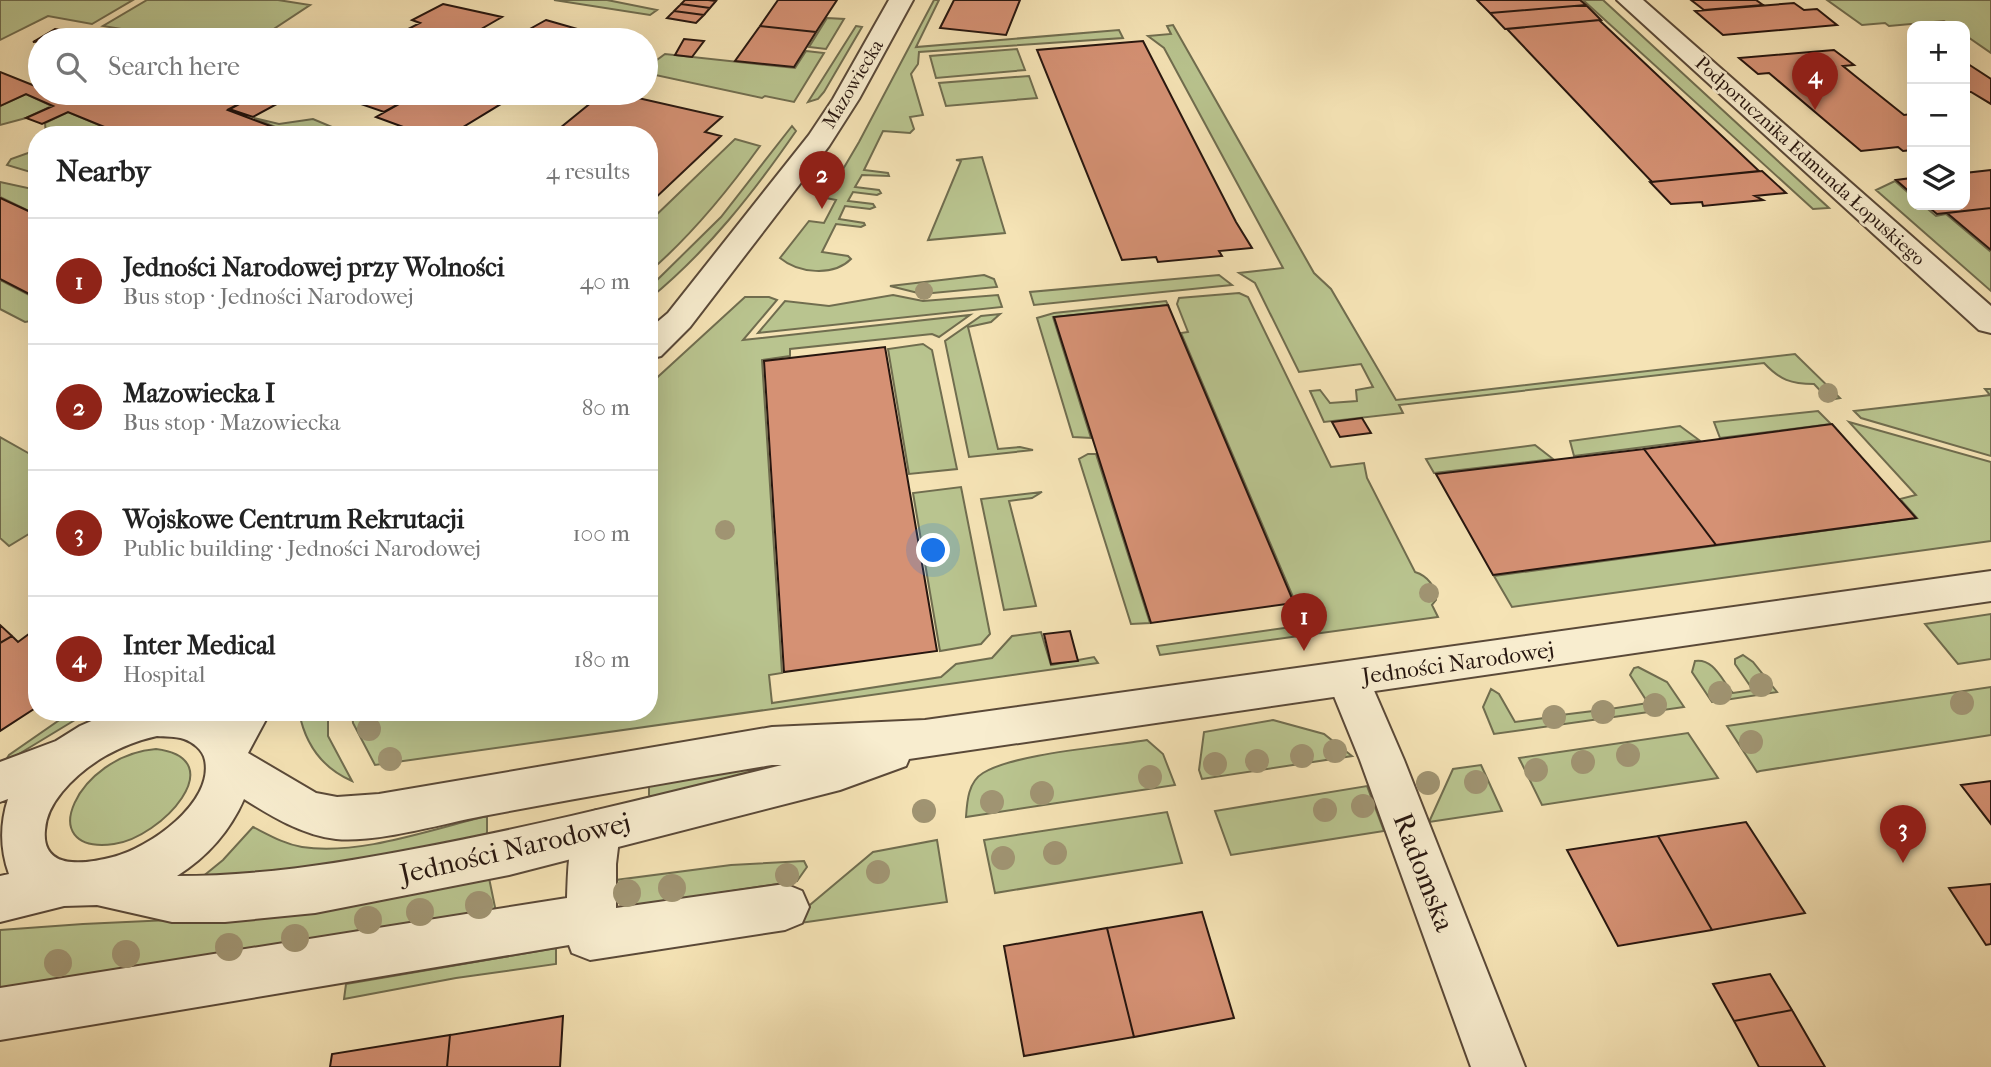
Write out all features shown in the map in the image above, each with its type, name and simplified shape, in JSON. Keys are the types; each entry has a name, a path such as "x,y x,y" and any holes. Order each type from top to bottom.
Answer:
{"street":[{"name":"Mazowiecka","path":"658,340 679,320 820,140 852,89 901,0"},
{"name":"Podporucznika Edmunda Łopuskiego","path":"1629,0 1991,323"},
{"name":"Mazowiecka","path":"658,309 722,263"},
{"name":"Jedności Narodowej","path":"234,741 282,800 314,813 337,818 379,815 594,775 772,746 925,739 1991,586"},
{"name":"Radomska","path":"1348,679 1382,760 1498,1067"},
{"path":"132,721 95,739 72,755 40,787 26,810 21,844 27,862 43,876 81,883 143,870 184,844 206,821 221,798 234,741 191,721"},
{"name":"Jedności Narodowej","path":"0,900 81,883 172,899 268,896 399,875 509,853 840,770 925,739"},
{"path":"0,782 72,755"},
{"path":"597,831 590,936 785,907"},
{"path":"0,1014 591,918"}],"green space":[{"path":"0,0 133,0 92,24 48,16 0,40"},
{"path":"147,0 278,0 310,5 275,28 103,26"},
{"path":"554,0 607,0 657,10 650,15"},
{"path":"934,0 939,0 916,47 1119,30 1123,38 919,52 918,64 911,74 923,115 910,117 914,129 910,133 883,131 864,170 888,173 889,176 862,175 855,187 879,190 881,193 877,195 853,192 848,201 873,204 875,207 870,209 845,206 839,219 865,225 861,227 836,224 822,252 848,256 851,259 844,265 825,271 806,270 787,263 780,258 809,221 824,223 836,200 826,198 859,142"},
{"path":"1583,0 1603,0 1829,208 1813,209"},
{"path":"1827,0 1991,0 1991,53 1970,38 1970,21 1907,21 1907,24 1889,26 1885,23 1862,25"},
{"path":"827,18 844,19 826,49 809,47"},
{"path":"1173,25 1314,273 1331,289 1396,400 1795,354 1840,398 1829,400 1814,384 1786,380 1764,363 1399,405 1403,413 1324,422 1310,391 1320,390 1330,403 1357,401 1356,390 1373,387 1361,364 1299,372 1255,283 1239,273 1283,268 1164,48 1148,36 1171,34 1167,26"},
{"path":"856,26 862,27 824,92 818,99 808,102"},
{"path":"1017,49 1025,70 936,78 930,56"},
{"path":"806,51 824,53 794,102 765,96 762,98 658,76 658,59 665,54 795,68"},
{"path":"1029,76 1037,98 946,106 939,83"},
{"path":"26,94 28,105 52,106 26,118 0,125 0,106"},
{"path":"68,112 101,126 45,126 45,123"},
{"path":"254,118 279,124 313,119 330,126 273,126"},
{"path":"792,126 796,131 728,220 691,262 658,291 658,279 721,217"},
{"path":"735,139 760,146 708,212 658,264 658,213"},
{"path":"28,153 28,171 7,165 11,159"},
{"path":"982,157 1005,233 928,240 961,161 956,160"},
{"path":"1895,181 1907,192 1907,210 1929,210 1936,216 1946,214 1991,252 1991,291 1876,190"},
{"path":"0,182 28,188 28,211 0,197"},
{"path":"984,275 994,279 997,287 922,294 890,286"},
{"path":"1219,275 1232,285 1034,305 1030,292"},
{"path":"0,280 28,294 28,322 0,309"},
{"path":"1239,293 1248,297 1331,467 1364,463 1367,478 1415,572 1424,576 1433,586 1436,600 1432,605 1438,617 1160,655 1157,646 1313,624 1304,603 1296,604 1181,333 1188,332 1177,304 1179,298"},
{"path":"893,295 923,301 998,295 1002,307 758,333 785,301 829,306"},
{"path":"745,297 769,297 777,300 743,340 970,315 939,337 932,334 790,349 790,356 762,360 782,673 769,675 772,703 941,677 956,664 992,658 1012,636 1041,632 1051,665 1094,657 1098,663 375,765 353,721 658,721 658,377"},
{"path":"1166,301 1168,305 1053,317 1091,438 1073,437 1037,318 1054,313"},
{"path":"1000,314 991,322 968,327 998,449 1020,447 1033,450 969,457 945,341 981,316"},
{"path":"923,344 932,350 957,469 909,474 888,349"},
{"path":"1985,389 1991,389 1991,456 1861,418 1854,411 1990,395"},
{"path":"1818,411 1831,424 1720,438 1714,422"},
{"path":"1849,422 1991,462 1991,541 1512,607 1494,576 1917,518 1900,499 1916,495"},
{"path":"1680,426 1699,440 1574,456 1570,441"},
{"path":"0,437 28,453 28,534 9,546 0,538"},
{"path":"1535,445 1553,459 1434,473 1426,459"},
{"path":"1088,454 1096,454 1150,623 1131,624 1079,459"},
{"path":"961,487 990,634 981,644 940,651 913,493"},
{"path":"1042,492 1032,498 1009,501 1036,606 1004,610 981,499"},
{"path":"1991,614 1991,659 1958,664 1925,624"},
{"path":"1743,655 1753,662 1777,692 1712,702 1692,672 1695,661 1707,663 1717,671 1733,693 1753,690 1735,664 1735,659"},
{"path":"1638,667 1667,682 1684,707 1494,734 1483,707 1491,689 1499,694 1515,722 1544,718 1546,711 1555,710 1561,715 1593,711 1598,703 1610,709 1648,703 1630,675 1634,668"},
{"path":"1991,687 1991,735 1757,772 1727,726"},
{"path":"1273,720 1324,734 1352,756 1202,779 1199,770 1204,732"},
{"path":"58,721 73,721 4,763 9,755"},
{"path":"328,721 328,736 352,781 332,769 316,753 302,723"},
{"path":"1688,733 1718,778 1542,805 1519,758"},
{"path":"1147,740 1163,754 1175,785 966,817 969,793 974,782 983,773 998,766 1039,756"},
{"path":"156,749 179,756 189,767 189,782 182,798 169,814 132,839 114,844 89,843 75,835 70,820 75,803 87,785 105,768 128,755"},
{"path":"773,764 773,768 655,799 649,795 649,784"},
{"path":"1481,765 1502,811 1429,822 1453,769"},
{"path":"1367,786 1384,831 1231,855 1215,811"},
{"path":"1167,812 1182,863 995,893 984,840"},
{"path":"487,816 487,840 352,864 201,878 223,860 253,827 295,846 347,848 395,840"},
{"path":"937,840 947,902 786,925 873,852"},
{"path":"804,861 807,867 797,881 629,907 614,901 616,880 731,865"},
{"path":"489,878 496,912 0,989 0,930 258,916"},
{"path":"556,948 556,964 456,978 344,999 346,984"}],"building":[{"path":"685,0 716,1 710,8 681,4"},
{"path":"778,0 837,0 816,32 760,26"},
{"path":"954,0 1020,0 1006,35 940,28"},
{"path":"1477,0 1580,0 1586,5 1490,13"},
{"path":"1691,0 1756,0 1763,5 1704,10"},
{"path":"1794,3 1804,10 1817,9 1837,25 1723,35 1695,11"},
{"path":"443,4 502,17 483,28 410,28 420,23 412,20"},
{"path":"681,4 710,8 704,15 674,11"},
{"path":"1586,5 1601,20 1505,29 1490,13"},
{"path":"674,11 704,15 696,23 667,18"},
{"path":"546,20 574,28 532,28"},
{"path":"1599,20 1759,171 1652,182 1507,29"},
{"path":"760,26 816,32 794,67 735,61"},
{"path":"684,39 704,41 692,57 675,55"},
{"path":"1143,41 1252,248 1219,251 1222,256 1158,262 1156,257 1122,260 1037,50"},
{"path":"1834,50 1854,65 1843,66 1904,115 1907,115 1907,151 1898,147 1861,151 1769,73 1758,74 1739,58"},
{"path":"1970,65 1991,79 1991,104 1971,92"},
{"path":"0,72 28,83 28,95 0,106"},
{"path":"658,103 722,117 705,132 721,136 658,196 658,126 562,126 588,105 658,105"},
{"path":"51,105 237,105 228,110 270,126 102,126 68,112 42,124 26,118 53,106"},
{"path":"237,105 275,105 253,117 229,109"},
{"path":"364,105 397,105 384,112"},
{"path":"398,105 499,105 465,126 400,126 376,117"},
{"path":"1991,170 1991,208 1937,214 1932,210 1970,210 1970,172"},
{"path":"1762,171 1786,193 1755,196 1763,200 1703,206 1702,202 1671,204 1650,182"},
{"path":"1907,179 1907,190 1896,180"},
{"path":"0,198 28,211 28,293 0,279"},
{"path":"1991,208 1991,250 1947,213"},
{"path":"1168,305 1294,603 1151,623 1054,317"},
{"path":"885,347 937,651 784,672 764,361"},
{"path":"1362,418 1371,433 1340,437 1332,422"},
{"path":"1832,424 1916,518 1716,545 1644,449"},
{"path":"1644,449 1716,545 1493,575 1436,474"},
{"path":"0,625 12,636 0,643"},
{"path":"1070,631 1078,661 1051,664 1044,634"},
{"path":"28,635 28,713 0,731 0,643 12,636 18,642"},
{"path":"1991,781 1991,824 1961,785"},
{"path":"1746,822 1805,913 1712,930 1658,836"},
{"path":"1658,836 1712,930 1618,946 1567,850"},
{"path":"1991,884 1991,944 1986,945 1949,888"},
{"path":"1202,912 1234,1018 1134,1037 1107,928"},
{"path":"1107,928 1134,1037 1024,1056 1004,946"},
{"path":"1770,974 1792,1010 1734,1021 1713,984"},
{"path":"1792,1010 1825,1067 1759,1067 1734,1021"},
{"path":"563,1016 560,1067 447,1067 450,1035"},
{"path":"450,1035 447,1067 330,1067 332,1054"}],"place":[{"name":"Inter Medical","path":"1815,110"},
{"name":"Mazowiecka I","path":"822,209"},
{"name":"Jedności Narodowej przy Wolności","path":"1304,651"},
{"name":"Wojskowe Centrum Rekrutacji","path":"1903,863"}]}
